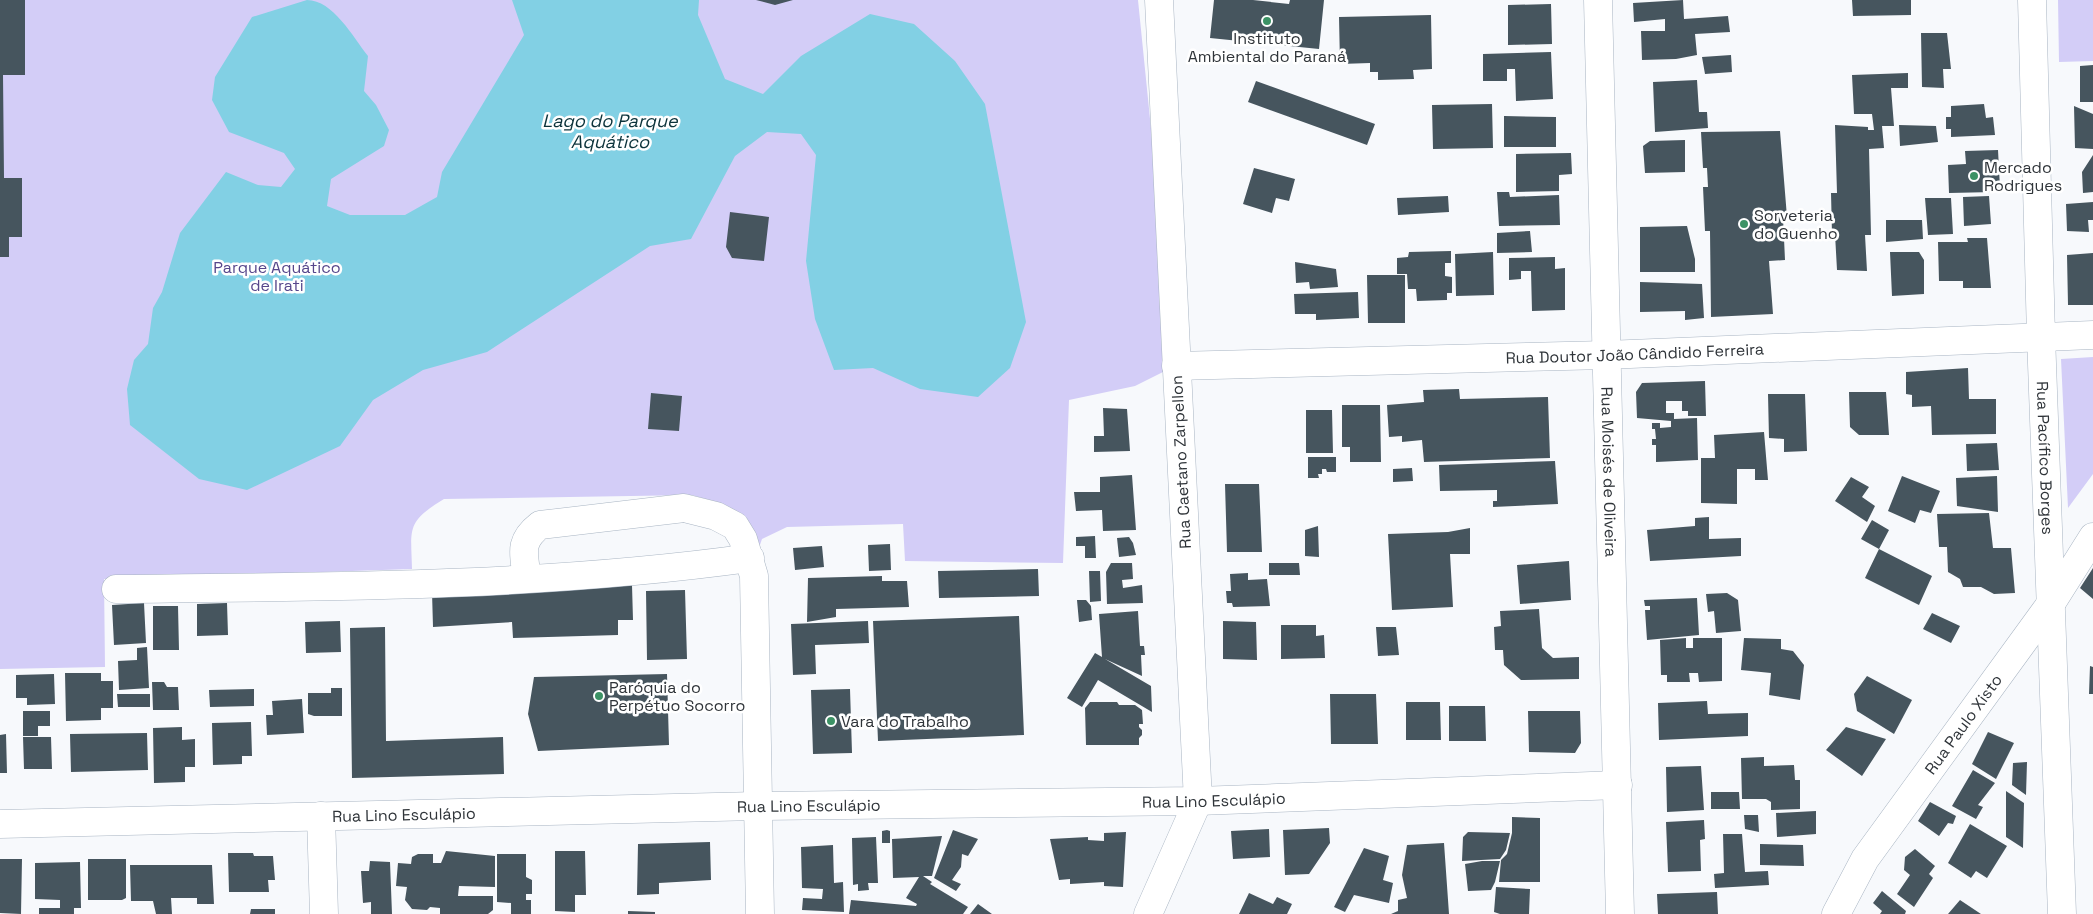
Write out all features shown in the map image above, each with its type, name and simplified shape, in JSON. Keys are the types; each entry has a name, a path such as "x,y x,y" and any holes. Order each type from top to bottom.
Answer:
{"street":[{"name":"Rua Caetano Zarpellon","path":"1148,914 1198,801 1159,0"},
{"name":"Rua Moisés de Oliveira","path":"1598,0 1620,914"},
{"name":"Rua Pacífico Borges","path":"2032,0 2040,336 2052,602 2062,914"},
{"name":"Rua Doutor João Cândido Ferreira","path":"1176,366 1606,355 2093,335"},
{"path":"527,578 523,546 529,533 540,525 684,508 716,516 735,526 750,558 754,576 760,914"},
{"name":"Rua Paulo Xisto","path":"1836,914 1865,859 1898,811 2052,602 2093,537"},
{"path":"116,590 413,586 675,568 750,558"},
{"name":"Rua Lino Esculápio","path":"0,824 757,806 1198,801 1618,785"},
{"path":"322,816 324,914"}],"green space":[{"name":"Parque Aquático de Irati","path":"0,0 1138,0 1175,366 1135,386 1069,400 1063,563 905,561 903,524 787,527 762,539 751,570 722,504 692,495 444,499 423,514 413,527 411,544 412,569 104,579 105,667 0,669"},
{"path":"2058,0 2093,0 2093,61 2059,62"},
{"path":"2093,357 2093,474 2068,508 2061,359"}],"water":[{"name":"Lago do Parque Aquático","path":"307,0 325,6 334,13 368,56 364,91 376,105 389,130 384,146 331,179 327,206 350,215 405,215 437,197 442,172 524,35 512,0 699,0 698,15 725,79 763,94 801,56 870,14 914,24 955,61 985,104 1026,322 1010,368 978,397 920,389 873,368 834,370 815,319 806,261 816,155 801,134 767,132 735,156 691,239 650,246 487,352 423,370 373,400 340,446 247,490 199,479 130,425 127,389 134,360 148,344 153,308 162,292 180,233 226,172 258,185 281,187 295,169 284,153 229,132 212,100 215,77 252,17"}],"building":[{"path":"0,0 25,0 25,75 3,75 4,178 22,178 22,237 9,237 9,257 0,257"},
{"path":"756,0 793,0 775,5"},
{"name":"Instituto Ambiental do Paraná","path":"1214,0 1253,0 1289,4 1290,0 1324,0 1319,49 1210,38"},
{"path":"1683,0 1684,19 1728,16 1730,32 1695,34 1697,55 1676,59 1642,60 1641,31 1665,31 1665,19 1634,22 1633,3"},
{"path":"1852,0 1911,0 1911,15 1853,16"},
{"path":"1551,4 1552,44 1508,45 1508,5"},
{"path":"1431,15 1432,69 1413,70 1414,79 1378,80 1378,72 1370,72 1370,63 1340,64 1339,17"},
{"path":"1921,33 1947,33 1951,69 1943,69 1944,88 1922,87"},
{"path":"1551,52 1553,99 1516,101 1515,69 1507,69 1507,81 1483,81 1483,54"},
{"path":"1731,55 1732,72 1705,74 1702,57"},
{"path":"2093,65 2093,102 2080,102 2080,66"},
{"path":"1908,73 1908,88 1891,88 1894,126 1882,126 1884,148 1869,149 1871,235 1865,235 1867,271 1837,270 1835,234 1832,234 1831,193 1837,193 1835,125 1868,127 1868,130 1874,130 1872,114 1854,114 1852,75"},
{"path":"1697,80 1699,112 1707,112 1708,128 1655,132 1653,82"},
{"path":"1256,81 1375,124 1367,145 1248,102"},
{"path":"1492,104 1493,148 1433,149 1432,105"},
{"path":"1984,104 1986,118 1993,117 1995,135 1951,137 1951,129 1946,129 1946,117 1951,117 1951,106"},
{"path":"2074,106 2093,114 2093,149 2075,148"},
{"path":"1504,116 1556,117 1556,147 1504,147"},
{"path":"1899,125 1936,126 1938,142 1900,146"},
{"name":"Sorveteria do Guenho","path":"1780,131 1787,217 1783,217 1785,260 1769,261 1773,314 1711,317 1710,231 1705,231 1703,187 1708,187 1707,168 1703,168 1701,132"},
{"path":"1685,140 1685,172 1645,173 1643,146 1650,141"},
{"name":"Mercado Rodrigues","path":"1998,150 2000,188 1994,192 1949,193 1948,165 1966,164 1965,151"},
{"path":"1571,153 1572,174 1559,175 1559,191 1516,192 1516,154"},
{"path":"2093,155 2093,192 2083,193 2082,172"},
{"path":"1254,168 1295,179 1289,201 1276,198 1272,213 1243,204"},
{"path":"1497,192 1509,192 1510,197 1559,195 1560,225 1499,226"},
{"path":"1448,196 1449,212 1398,215 1397,198"},
{"path":"1989,196 1991,224 1964,226 1963,197"},
{"path":"1925,198 1951,198 1953,234 1928,235"},
{"path":"2093,202 2093,220 2088,220 2089,232 2067,231 2066,204"},
{"path":"730,212 769,217 764,261 732,258 726,247"},
{"path":"1886,220 1922,220 1923,239 1886,242"},
{"path":"1687,226 1695,259 1695,272 1640,272 1640,227"},
{"path":"1530,231 1532,252 1497,253 1497,233"},
{"path":"1967,238 1987,238 1991,288 1963,288 1963,281 1939,281 1938,242 1968,242"},
{"path":"1451,251 1451,263 1445,263 1445,276 1452,277 1452,293 1447,293 1447,300 1417,301 1416,289 1408,289 1407,274 1397,274 1397,258 1408,257 1409,252"},
{"path":"1493,252 1494,295 1456,296 1455,254"},
{"path":"1890,252 1919,252 1924,260 1924,294 1892,296"},
{"path":"2093,253 2093,305 2068,305 2067,255"},
{"path":"1555,257 1555,269 1565,268 1565,310 1532,311 1531,271 1521,271 1521,279 1509,280 1509,258"},
{"path":"1295,262 1336,269 1338,287 1310,289 1309,282 1296,283"},
{"path":"1367,275 1405,275 1405,323 1368,323"},
{"path":"1640,282 1702,284 1704,318 1685,320 1685,311 1640,312"},
{"path":"1358,292 1359,318 1316,320 1316,314 1295,314 1294,294"},
{"path":"1968,368 1969,399 1996,399 1996,434 1932,435 1931,406 1912,407 1912,395 1906,394 1906,372"},
{"path":"1705,381 1706,416 1688,416 1688,411 1682,411 1682,401 1666,401 1666,413 1674,413 1674,419 1697,418 1698,460 1656,462 1656,445 1652,445 1652,439 1656,439 1655,429 1652,429 1652,423 1660,423 1660,428 1671,427 1671,421 1637,418 1636,392 1642,383"},
{"path":"1459,389 1460,399 1548,397 1550,458 1424,462 1422,440 1402,442 1402,436 1389,437 1387,405 1424,402 1423,390"},
{"path":"1849,392 1886,392 1889,435 1859,435 1850,427"},
{"path":"651,393 682,396 679,431 648,429"},
{"path":"1768,394 1805,394 1807,451 1784,452 1784,439 1769,438"},
{"path":"1342,405 1380,405 1381,462 1350,462 1350,447 1342,447"},
{"path":"1103,408 1127,409 1130,451 1094,452 1094,436 1104,436"},
{"path":"1306,410 1332,410 1333,453 1306,453"},
{"path":"1764,432 1768,480 1755,480 1755,469 1737,469 1737,504 1701,503 1701,458 1715,458 1714,435"},
{"path":"1997,443 1999,470 1967,471 1966,444"},
{"path":"1308,457 1336,457 1336,472 1327,472 1326,469 1322,469 1322,474 1318,474 1319,478 1308,478"},
{"path":"1555,461 1558,504 1493,507 1493,501 1497,501 1497,490 1440,491 1439,465"},
{"path":"1412,468 1413,481 1393,482 1393,469"},
{"path":"1132,475 1136,530 1103,531 1102,510 1076,511 1074,492 1100,492 1100,477"},
{"path":"1902,476 1940,491 1931,513 1920,510 1915,523 1888,511"},
{"path":"1997,476 1998,512 1957,506 1956,478"},
{"path":"1851,477 1869,487 1862,497 1875,506 1867,522 1835,501"},
{"path":"1225,484 1259,484 1262,552 1227,552"},
{"path":"1989,513 1993,548 2011,548 2015,593 1994,594 1981,587 1963,587 1960,579 1948,572 1947,547 1939,547 1937,514"},
{"path":"1709,517 1709,539 1741,538 1741,556 1650,561 1647,530 1695,526 1695,518"},
{"path":"1872,520 1889,530 1879,549 1861,539"},
{"path":"1318,526 1319,557 1305,556 1305,530"},
{"path":"1470,528 1470,554 1450,554 1453,607 1392,610 1388,534 1448,532"},
{"path":"1095,536 1096,558 1085,558 1085,546 1076,546 1076,537"},
{"path":"1129,537 1133,543 1136,555 1119,557 1117,538"},
{"path":"890,544 891,570 869,571 868,545"},
{"path":"822,546 824,567 795,570 793,548"},
{"path":"1879,549 1932,576 1919,605 1865,578"},
{"path":"1569,561 1571,600 1520,604 1517,565"},
{"path":"1111,563 1132,563 1133,579 1122,580 1123,588 1142,585 1143,603 1107,604 1106,572"},
{"path":"1269,563 1299,563 1300,575 1269,575"},
{"path":"2093,568 2093,599 2080,588"},
{"path":"1038,569 1039,596 939,598 938,571"},
{"path":"1089,571 1100,571 1101,601 1090,602"},
{"path":"1248,573 1248,580 1267,579 1270,606 1233,607 1232,603 1227,603 1226,591 1231,591 1230,574"},
{"path":"882,576 882,581 907,581 909,607 836,609 836,617 807,622 808,578"},
{"path":"632,585 633,620 618,620 618,635 513,638 512,622 433,627 432,592"},
{"path":"685,590 687,659 647,660 646,591"},
{"path":"1727,593 1738,600 1741,631 1716,633 1714,611 1708,612 1706,594"},
{"path":"1697,598 1699,635 1647,640 1645,610 1650,610 1650,606 1645,606 1644,600"},
{"path":"1077,600 1086,600 1091,606 1092,620 1079,622"},
{"path":"144,603 146,643 114,645 112,605"},
{"path":"227,603 228,635 197,636 197,604"},
{"path":"153,606 178,606 179,650 153,650"},
{"path":"1539,609 1542,648 1553,658 1579,657 1579,679 1521,680 1504,665 1503,650 1495,650 1494,627 1501,626 1500,611"},
{"path":"1138,611 1140,646 1144,646 1145,655 1141,655 1142,676 1105,659 1151,686 1152,712 1098,680 1082,707 1067,698 1095,653 1102,657 1099,614"},
{"path":"1932,613 1960,626 1951,643 1923,629"},
{"path":"1019,616 1024,735 878,741 873,621"},
{"path":"340,621 341,652 306,653 305,622"},
{"path":"868,621 869,643 815,645 816,674 793,675 791,624"},
{"path":"1223,621 1256,622 1257,660 1223,659"},
{"path":"1281,625 1316,625 1316,636 1324,635 1325,658 1281,659"},
{"path":"385,627 386,741 503,737 504,774 352,778 350,628"},
{"path":"1376,627 1396,627 1399,655 1378,656"},
{"path":"1686,638 1686,648 1693,648 1693,638 1722,638 1722,681 1699,682 1698,673 1689,673 1690,682 1667,682 1667,675 1661,675 1660,640"},
{"path":"1744,638 1781,639 1781,649 1793,651 1804,665 1800,700 1769,695 1771,673 1741,670"},
{"path":"147,647 149,688 119,690 118,661 137,660 137,648"},
{"path":"2090,666 2093,667 2093,694 2089,694"},
{"path":"65,673 101,673 101,681 113,681 113,708 101,708 101,720 66,721"},
{"path":"54,674 55,704 27,705 27,698 16,698 16,675"},
{"name":"Paróquia do Perpétuo Socorro","path":"667,674 669,745 538,751 528,714 534,677"},
{"path":"1867,676 1912,700 1894,734 1857,711 1854,694"},
{"path":"152,682 164,682 167,687 178,687 179,710 153,710"},
{"path":"331,688 342,688 342,716 314,716 308,714 308,693 331,693"},
{"path":"254,689 254,706 210,707 209,690"},
{"name":"Vara do Trabalho","path":"850,689 852,753 813,754 811,690"},
{"path":"117,694 150,694 150,707 118,707"},
{"path":"1330,694 1376,694 1378,744 1331,744"},
{"path":"302,699 304,733 267,735 266,715 273,715 272,701"},
{"path":"1707,701 1708,714 1748,713 1748,736 1659,740 1658,703"},
{"path":"1090,702 1117,702 1119,705 1135,705 1142,710 1143,724 1139,724 1142,735 1139,738 1139,745 1086,745 1085,708"},
{"path":"1406,702 1440,702 1441,740 1406,740"},
{"path":"1449,706 1485,706 1486,741 1449,741"},
{"path":"23,711 50,711 50,726 38,726 38,736 23,736"},
{"path":"1528,711 1580,711 1581,743 1575,753 1529,752"},
{"path":"251,722 252,756 242,756 242,764 213,765 212,723"},
{"path":"182,727 182,740 195,739 195,767 185,767 185,782 154,783 153,728"},
{"path":"1846,727 1886,739 1862,776 1826,750"},
{"path":"1988,732 2014,743 1996,779 1972,764"},
{"path":"147,733 148,770 71,772 70,734"},
{"path":"6,734 7,773 0,773 0,735"},
{"path":"23,737 51,737 52,769 24,769"},
{"path":"1764,757 1764,766 1794,765 1795,780 1800,780 1800,809 1771,810 1771,802 1766,799 1742,799 1741,758"},
{"path":"2027,762 2026,795 2012,785 2013,763"},
{"path":"1701,766 1704,810 1667,812 1666,767"},
{"path":"1973,770 1995,783 1978,805 1983,807 1976,819 1952,806"},
{"path":"2006,791 2024,803 2023,848 2006,837"},
{"path":"1711,792 1739,792 1740,809 1711,809"},
{"path":"1930,802 1956,816 1953,824 1948,823 1939,836 1918,821"},
{"path":"1816,811 1816,834 1777,837 1776,813"},
{"path":"1744,815 1758,815 1759,832 1745,829"},
{"path":"1512,817 1540,818 1540,882 1499,882 1501,860 1507,854 1512,833"},
{"path":"1704,820 1705,839 1700,840 1701,871 1668,872 1666,822"},
{"path":"1970,824 2007,846 1987,878 1976,871 1971,878 1948,863"},
{"path":"1329,828 1330,843 1309,874 1285,875 1283,830"},
{"path":"1269,829 1270,857 1233,859 1231,831"},
{"path":"953,830 978,839 968,856 962,854 961,867 952,880 961,884 956,891 934,878"},
{"path":"882,831 890,831 890,843 882,843"},
{"path":"1126,832 1123,887 1104,886 1104,882 1070,884 1070,879 1059,880 1050,839 1088,837 1088,840 1104,841 1104,833"},
{"path":"1468,832 1510,833 1506,850 1500,859 1462,861 1463,837"},
{"path":"1723,834 1742,834 1745,872 1768,871 1769,885 1715,888 1714,874 1724,873"},
{"path":"942,836 932,876 923,876 932,882 930,884 968,907 963,914 849,914 851,900 916,906 917,904 906,898 919,877 893,878 892,839"},
{"path":"876,837 878,883 868,883 869,890 858,891 858,884 853,885 852,838"},
{"path":"710,842 711,880 659,883 659,894 637,895 638,844"},
{"path":"1444,843 1449,914 1391,914 1398,911 1398,900 1407,898 1402,875 1407,845"},
{"path":"1760,844 1803,845 1804,866 1760,865"},
{"path":"833,845 834,883 843,882 844,912 802,910 803,898 822,899 823,889 802,888 801,847"},
{"path":"1364,848 1389,856 1383,880 1393,883 1389,903 1354,895 1345,912 1334,907"},
{"path":"1915,849 1935,866 1929,874 1933,878 1914,907 1897,894 1910,875 1904,870 1905,857"},
{"path":"446,851 495,856 495,887 459,886 458,896 493,896 493,910 488,914 440,914 440,908 430,907 427,910 412,909 405,900 407,887 396,886 398,863 411,864 412,857 418,854 433,854 433,863 441,863"},
{"path":"555,851 585,851 586,895 575,895 575,912 555,911"},
{"path":"228,853 253,853 254,856 273,856 275,880 268,880 269,892 229,892"},
{"path":"497,854 526,854 526,877 532,880 532,894 526,894 526,900 531,900 531,914 511,914 511,903 497,902"},
{"path":"0,859 22,859 21,914 0,913"},
{"path":"88,859 126,859 126,898 122,900 88,900"},
{"path":"370,861 390,862 392,914 371,914 371,902 363,903 361,871 369,871"},
{"path":"1482,861 1500,861 1495,882 1491,890 1468,891 1465,864"},
{"path":"80,862 81,908 74,908 74,914 39,914 39,908 60,908 60,900 35,899 35,863"},
{"path":"130,865 212,865 214,904 197,904 197,898 171,898 172,914 156,914 153,901 131,901"},
{"path":"1496,887 1530,889 1529,914 1500,914 1494,912"},
{"path":"1882,891 1906,911 1905,914 1880,914 1882,911 1873,903"},
{"path":"1717,892 1718,914 1658,914 1657,894"},
{"path":"1249,893 1273,904 1277,897 1292,904 1287,914 1239,914"},
{"path":"1960,900 1981,914 1948,914"},
{"path":"978,904 992,914 970,914"},
{"path":"251,909 275,909 275,914 250,914"},
{"path":"628,911 655,912 655,914 628,914"}],"place":[{"name":"Instituto Ambiental do Paraná","path":"1267,21"},
{"name":"Mercado Rodrigues","path":"1974,176"},
{"name":"Sorveteria do Guenho","path":"1744,224"},
{"name":"Paróquia do Perpétuo Socorro","path":"599,696"},
{"name":"Vara do Trabalho","path":"831,721"}]}
